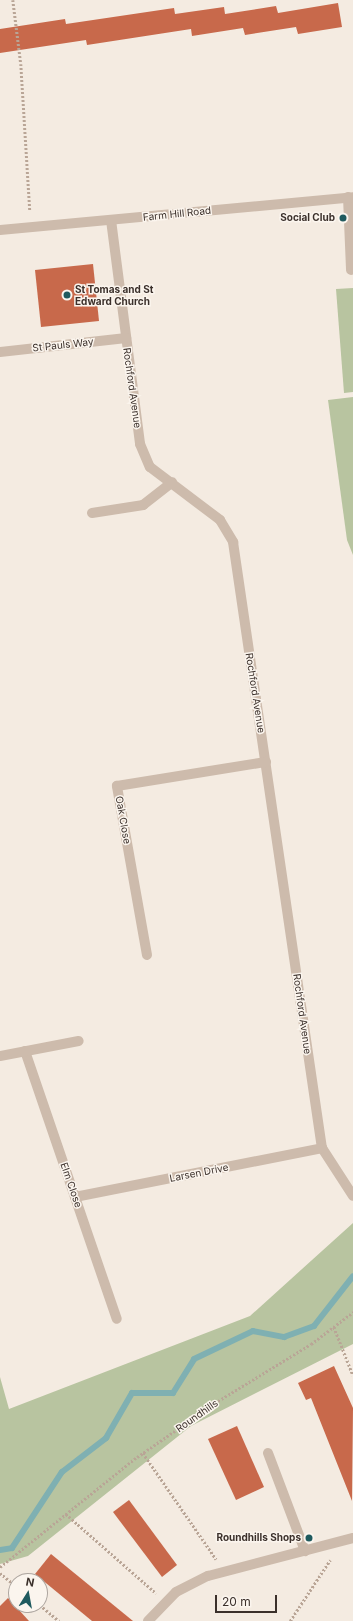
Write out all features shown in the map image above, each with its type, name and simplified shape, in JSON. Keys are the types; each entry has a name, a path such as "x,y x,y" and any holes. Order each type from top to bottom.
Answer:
{"street":[{"name":"Farm Hill Road","path":"0,230 350,197"},
{"path":"350,197 351,270"},
{"name":"Rochford Avenue","path":"111,220 140,444 150,467 172,482 220,520 233,542 322,1148 353,1196"},
{"name":"St Pauls Way","path":"0,352 126,338"},
{"path":"92,513 143,505 172,482"},
{"name":"Oak Close","path":"147,955 117,786 266,762"},
{"path":"0,1056 80,1041"},
{"name":"Elm Close","path":"25,1051 117,1319"},
{"name":"Larsen Drive","path":"76,1197 322,1148"},
{"path":"268,1453 305,1551"},
{"path":"148,1621 165,1601 208,1576 349,1539"}],"path":[{"path":"13,0 21,64 31,227"},
{"name":"Roundhills","path":"0,1567 143,1453 334,1327 353,1312"},
{"path":"334,1327 353,1375"},
{"path":"143,1453 226,1572"},
{"path":"66,1514 165,1601"},
{"path":"290,1621 300,1602 349,1539"},
{"path":"0,1573 8,1580"},
{"path":"48,1612 59,1621"}],"green space":[{"path":"353,288 353,392 344,393 336,289"},
{"path":"353,397 353,555 347,540 328,400"},
{"path":"353,1223 353,1344 191,1426 28,1556 0,1564 0,1377 9,1409 250,1316"}],"building":[{"path":"338,3 342,27 298,34 296,27 245,35 243,28 192,36 191,29 87,45 86,40 0,53 0,29 65,19 66,24 174,8 175,14 224,7 225,14 276,6 278,13"},
{"name":"St Tomas and St Edward Church","path":"93,264 99,321 41,327 35,270"},
{"path":"334,1366 353,1408 352,1501 311,1398 306,1400 298,1383"},
{"path":"237,1426 264,1487 236,1500 208,1439"},
{"path":"129,1500 177,1565 162,1577 113,1512"},
{"path":"51,1554 133,1621 92,1621 48,1585 48,1573 36,1573"},
{"path":"8,1598 8,1613 22,1613 29,1621 0,1621 0,1606"}],"waterway":[{"path":"0,1550 12,1548 62,1472 106,1438 132,1393 173,1393 194,1359 253,1331 284,1337 314,1326 353,1276"}],"place":[{"name":"Social Club","path":"343,218"},
{"name":"St Tomas and St Edward Church","path":"67,295"},
{"name":"Roundhills Shops","path":"309,1538"}]}
